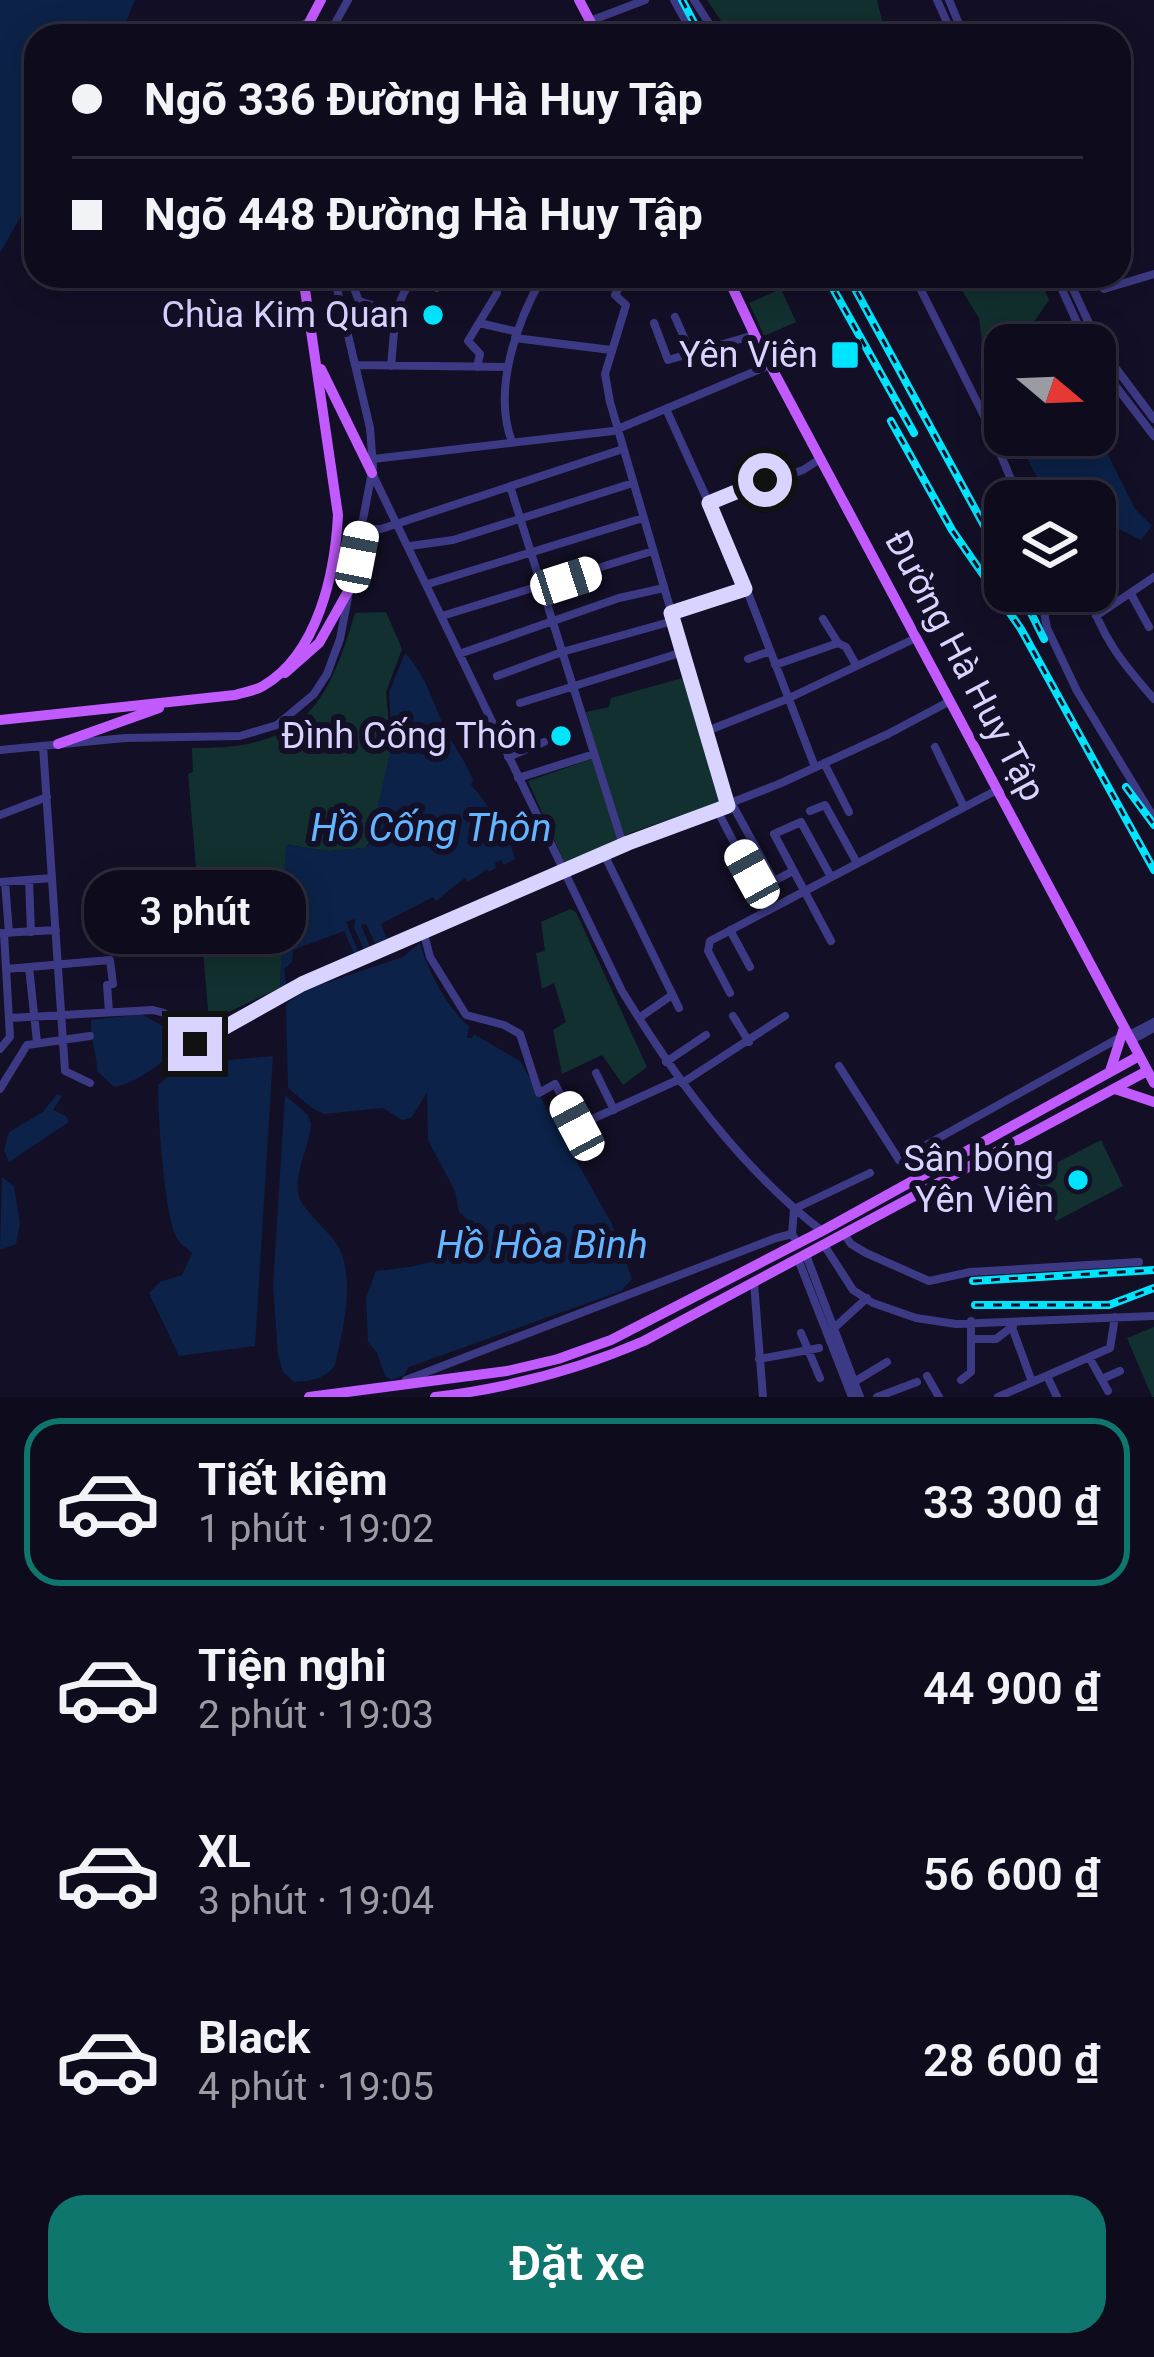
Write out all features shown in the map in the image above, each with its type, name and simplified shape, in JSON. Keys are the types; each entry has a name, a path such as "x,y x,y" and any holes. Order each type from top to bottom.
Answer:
{"main road":[{"path":"580,0 592,24"},
{"path":"263,686 289,663 306,637 327,591 336,552 338,515 305,288"},
{"name":"Đường Hà Huy Tập","path":"732,288 1154,1084"},
{"path":"317,360 372,473"},
{"path":"0,720 235,695 263,686 319,643 351,586"},
{"path":"58,744 179,701"},
{"path":"1109,1072 1126,1035"},
{"path":"309,1397 508,1371 584,1351 651,1322 748,1270 798,1248 824,1245 1139,1056"},
{"path":"435,1397 503,1388 568,1371 644,1341 754,1283 822,1231 847,1228 1147,1071"},
{"path":"1115,1089 1154,1102"},
{"path":"748,1270 754,1283"}],"street":[{"path":"590,21 644,0"},
{"path":"0,751 142,738 226,738 277,725 307,702 327,674 351,586 372,473 356,365 337,288"},
{"path":"355,288 356,298"},
{"path":"391,366 406,288"},
{"path":"477,367 480,354 468,341 497,288"},
{"path":"512,442 508,367 514,334 537,288"},
{"path":"619,288 615,295 626,305 605,374 617,429 726,807 769,910"},
{"path":"920,288 1011,480"},
{"path":"1061,288 1078,324"},
{"path":"1073,288 1100,347 1154,419"},
{"path":"342,308 356,298"},
{"path":"356,298 398,313"},
{"path":"675,316 692,353"},
{"path":"479,323 514,334 610,350"},
{"path":"654,323 668,360 754,335"},
{"path":"356,365 508,367"},
{"path":"373,459 617,429 770,365"},
{"path":"1116,385 1153,432"},
{"path":"666,409 787,699 819,765 849,812"},
{"path":"362,529 378,530 623,449"},
{"path":"709,503 803,470 820,459"},
{"path":"372,473 638,1018 681,1081 794,1209 822,1231"},
{"path":"409,547 453,540 633,483"},
{"path":"510,485 623,845"},
{"path":"428,584 643,518"},
{"path":"442,616 653,551"},
{"path":"1095,616 1154,577"},
{"path":"459,654 664,588"},
{"path":"497,676 745,589"},
{"path":"1131,594 1149,627"},
{"path":"1044,612 1077,691 1152,811"},
{"path":"1094,612 1110,646 1154,699"},
{"path":"823,619 856,664"},
{"path":"707,731 916,638"},
{"path":"775,665 838,643"},
{"path":"520,703 683,652"},
{"path":"748,658 770,652"},
{"path":"10,1018 153,1010 164,1013 195,1044 302,984 623,845 726,807 950,701"},
{"path":"508,757 544,742"},
{"path":"43,746 65,1071 90,1083"},
{"path":"935,747 964,807"},
{"path":"518,778 594,754"},
{"path":"730,993 706,944 997,790"},
{"path":"0,815 46,797"},
{"path":"810,811 825,805 857,863"},
{"path":"726,807 774,880 793,871"},
{"path":"831,877 801,822 774,834 831,941"},
{"path":"604,854 679,1008"},
{"path":"0,1049 10,1037 3,882 52,878"},
{"path":"29,880 31,932"},
{"path":"4,933 56,930"},
{"path":"730,930 751,967"},
{"path":"424,934 430,958 466,1015 520,1034 539,1093 555,1084 577,1126 681,1081 785,1016"},
{"path":"6,969 112,962 109,1012"},
{"path":"29,967 37,1042"},
{"path":"638,1018 672,995"},
{"path":"733,1016 749,1042"},
{"path":"839,1066 899,1160 1126,1035 1154,1025"},
{"path":"666,1062 706,1035"},
{"path":"0,1089 27,1045 89,1036"},
{"path":"596,1073 614,1110"},
{"path":"794,1209 870,1173"},
{"path":"794,1209 798,1248 856,1396"},
{"path":"847,1228 850,1244 929,1281 970,1272 1138,1262"},
{"path":"824,1245 854,1290 916,1318 1012,1324 1154,1316"},
{"path":"798,1248 856,1396"},
{"path":"384,1388 798,1248"},
{"path":"754,1283 763,1397"},
{"path":"832,1329 866,1298"},
{"path":"998,1397 1021,1392 1031,1382 1110,1348 1115,1317"},
{"path":"962,1381 971,1372 970,1321"},
{"path":"972,1339 996,1339 1012,1324"},
{"path":"1012,1324 1031,1382"},
{"path":"801,1333 814,1349 820,1378"},
{"path":"759,1359 814,1349"},
{"path":"1089,1357 1108,1391"},
{"path":"854,1382 887,1362"},
{"path":"1102,1379 1120,1371"},
{"path":"927,1376 936,1396"},
{"path":"1046,1376 1057,1397"},
{"path":"877,1397 916,1382"}],"green space":[{"path":"707,0 877,0 883,24 723,24"},
{"path":"960,288 1044,288 1049,300 1032,324 984,324 984,360 979,318"},
{"path":"781,289 796,322 764,336 749,303"},
{"path":"386,612 402,649 386,692 391,749 372,838 365,848 329,851 287,845 280,988 209,1021 188,774 193,772 192,748 259,741 304,717 333,675 355,613"},
{"path":"682,678 723,801 630,833 565,864 528,781 598,757 586,712 609,707 611,698"},
{"path":"570,909 576,912 647,1067 623,1085 602,1055 562,1074 553,1030 566,1022 554,983 542,989 536,953 545,951 541,922"},
{"name":"Sân bóng Yên Viên","path":"1101,1140 1123,1186 1056,1221 1033,1175"},
{"path":"1154,1327 1154,1397 1152,1397 1127,1338"}],"water":[{"path":"0,0 135,0 125,24 24,24 24,211 0,253"},
{"path":"1026,456 1108,456 1135,509 1152,526 1141,540 1116,528 1116,480 1040,480"},
{"name":"Hồ Cống Thôn","path":"405,653 424,680 470,773 471,785 497,821 515,859 504,865 501,860 489,872 468,882 465,878 436,902 433,897 381,924 387,939 375,943 366,924 361,925 370,947 364,950 355,919 346,922 359,953 355,956 344,931 293,950 292,962 284,969 286,985 280,988 286,845 329,851 369,844 392,745 389,693"},
{"name":"Hồ Hòa Bình","path":"420,943 439,988 469,1026 467,1038 474,1034 520,1061 612,1224 632,1279 621,1291 409,1367 392,1380 385,1376 368,1342 366,1298 376,1271 446,1256 474,1225 459,1212 455,1191 428,1140 427,1093 411,1118 402,1120 383,1108 324,1114 288,1088 286,1004 304,990 403,957"},
{"path":"141,1014 176,1033 182,1042 151,1070 114,1087 97,1071 91,1020"},
{"path":"200,1056 208,1062 273,1056 255,1346 179,1356 149,1293 160,1282 182,1275 192,1253 178,1240 169,1211 158,1085 189,1059"},
{"path":"57,1094 62,1096 53,1110 69,1122 9,1162 4,1150 9,1132 43,1112"},
{"name":"Hồ Hòa Bình","path":"285,1095 308,1115 311,1124 298,1181 300,1199 336,1243 347,1286 335,1365 317,1378 294,1382 283,1372 278,1355 273,1285"},
{"path":"2,1177 14,1186 20,1223 16,1244 0,1250"}],"railway":[{"path":"682,0 695,24"},
{"path":"833,288 914,433"},
{"path":"855,288 984,525"},
{"path":"891,421 952,530 1021,629 1154,870"},
{"path":"1030,612 1044,639"},
{"path":"1126,787 1154,825"},
{"path":"973,1281 1154,1270"},
{"path":"975,1305 1109,1305 1154,1288"}],"place":[{"name":"Chùa Kim Quan","path":"433,315"},
{"name":"Yên Viên","path":"845,355"},
{"name":"Đình Cống Thôn","path":"561,736"},
{"name":"Sân bóng Yên Viên","path":"1078,1180"}],"route":[{"path":"195,1044 302,984 628,843 728,806 671,613 745,589 709,503 765,480"}]}
